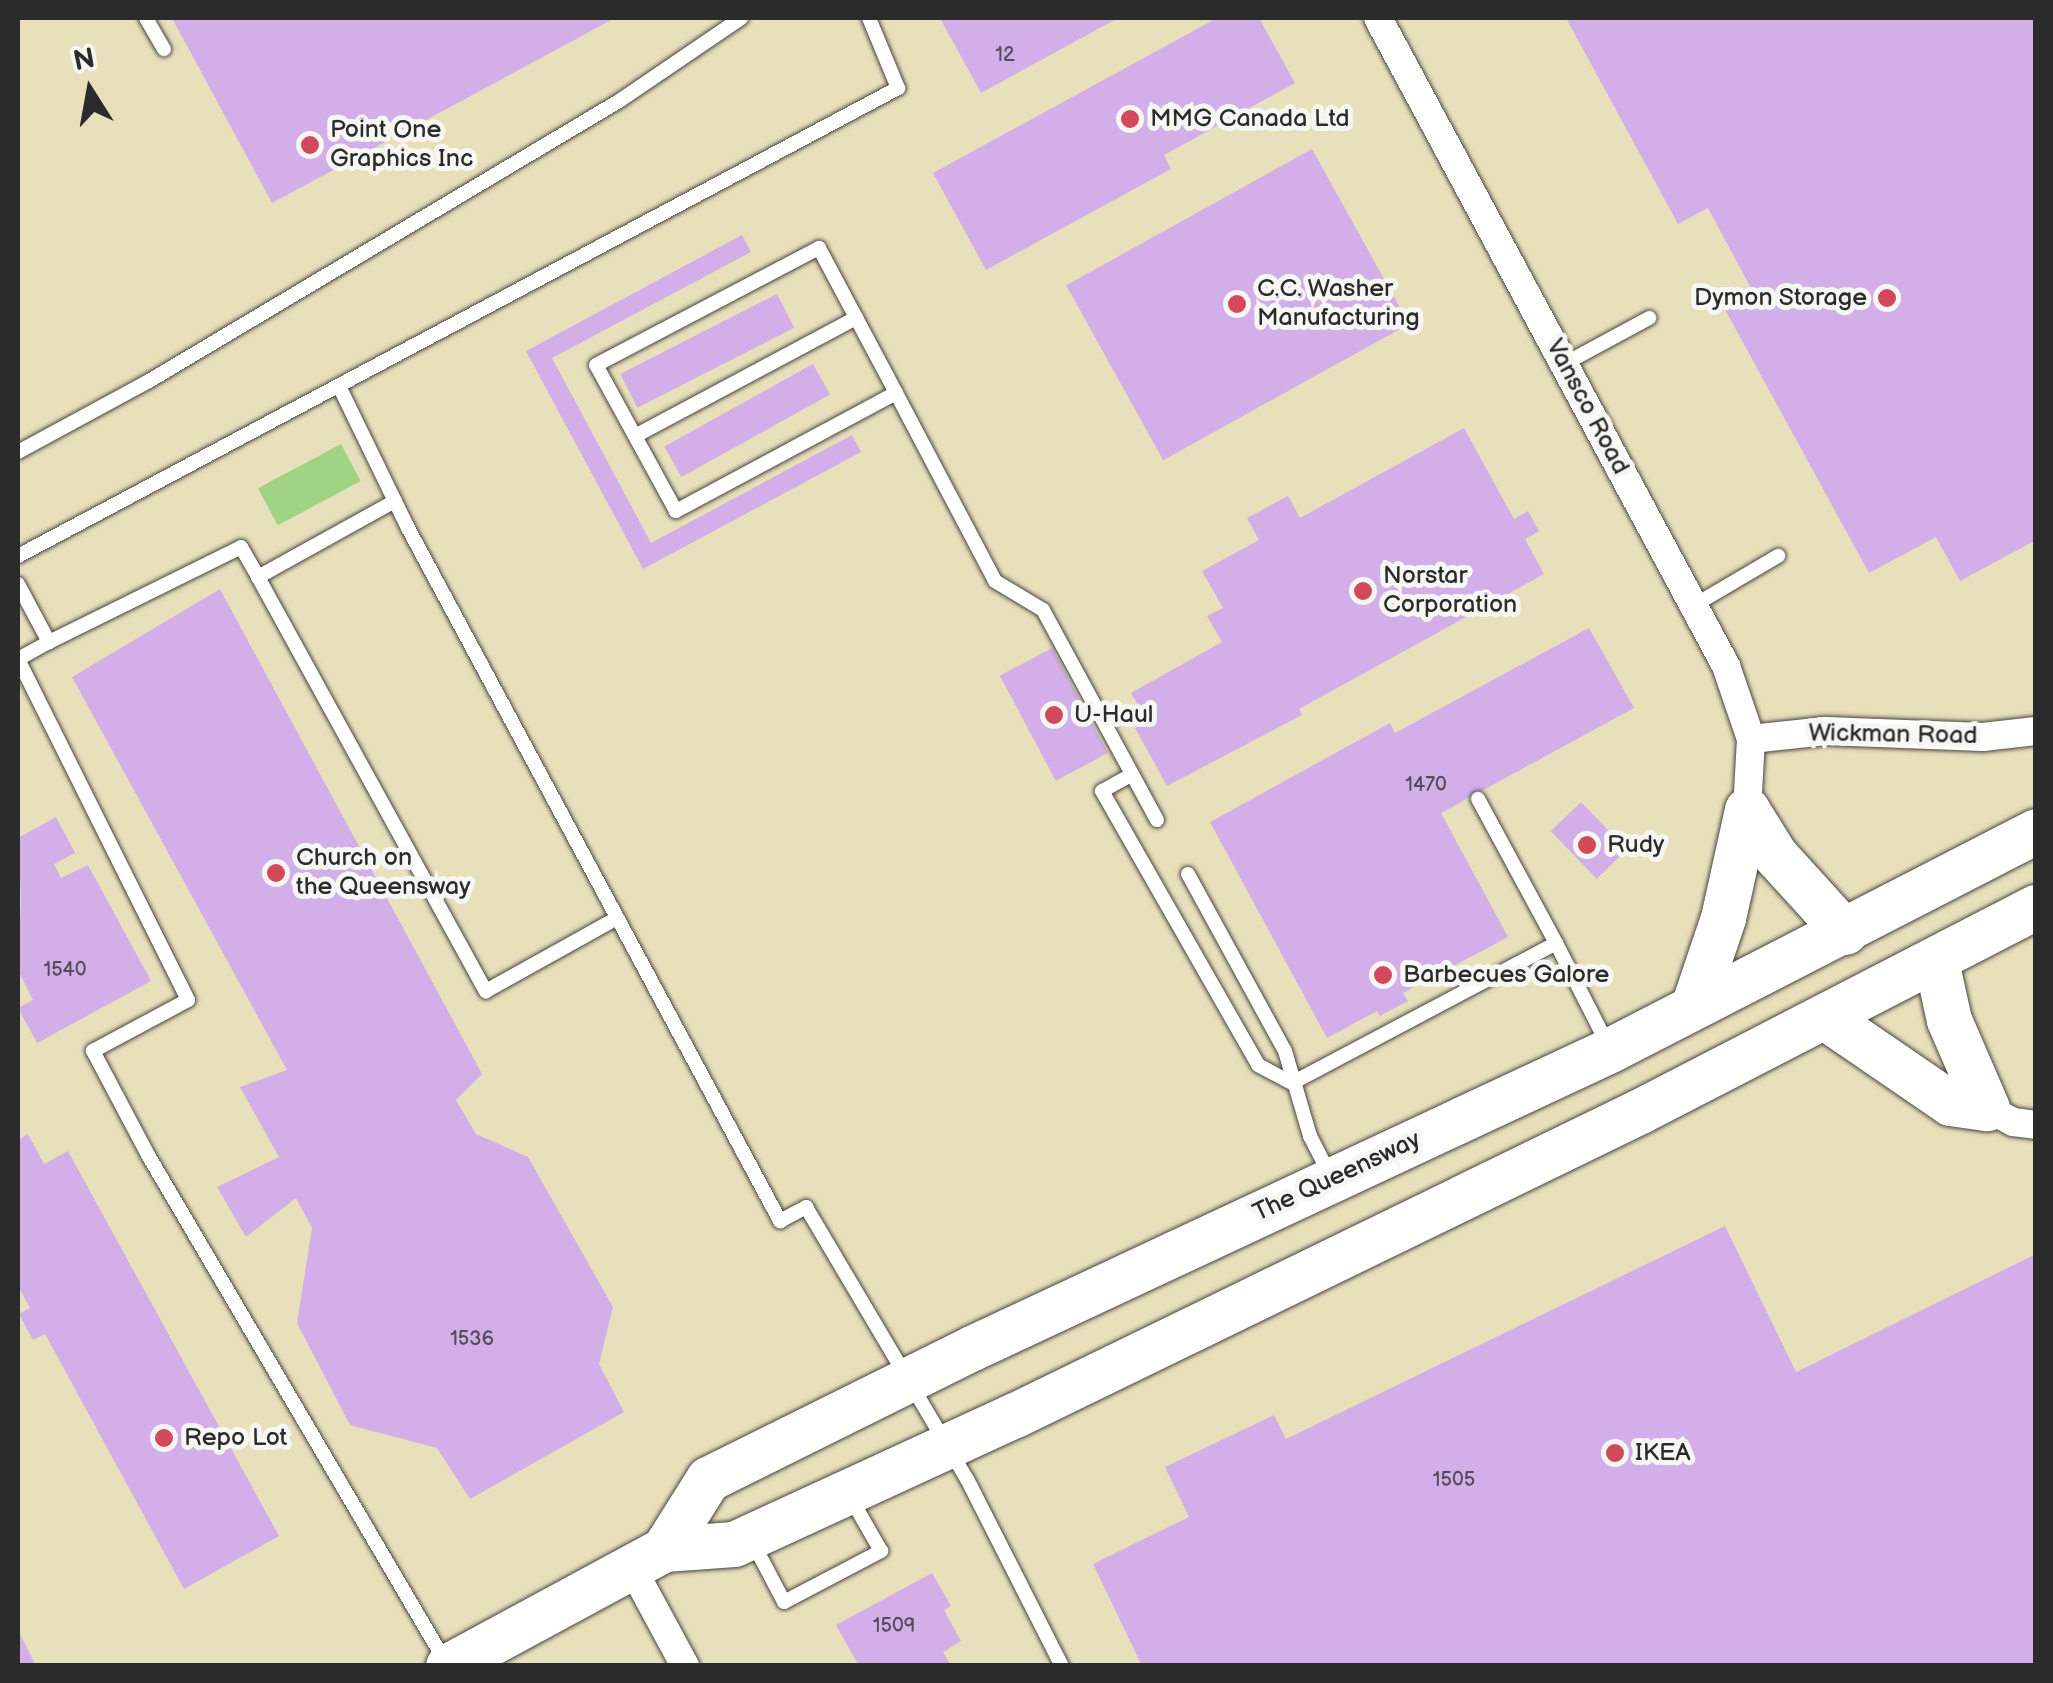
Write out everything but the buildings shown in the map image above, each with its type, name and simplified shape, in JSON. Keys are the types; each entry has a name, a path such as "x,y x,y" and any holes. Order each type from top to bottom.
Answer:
{"main road":[{"path":"1747,810 1775,856 1845,932"},
{"path":"1694,1004 1723,918 1747,810"},
{"name":"The Queensway","path":"647,1557 708,1479 910,1379 1610,1050 2036,831"},
{"name":"The Queensway","path":"448,1666 647,1557 734,1544 947,1444 1826,1018 2036,908"},
{"path":"1826,1018 1950,1104 1987,1108 1949,1020 1936,961"}],"street":[{"name":"Vansco Road","path":"1378,18 1726,666 1751,739 1747,810"},
{"name":"Wickman Road","path":"1751,739 1826,730 1983,737 2036,731"},
{"path":"1987,1108 2013,1122 2036,1124"},
{"path":"647,1557 686,1666"}],"lane":[{"path":"146,18 164,49"},
{"path":"18,452 149,381 619,101 741,18"},
{"path":"18,556 898,88 870,18"},
{"path":"896,393 676,511 596,365 819,248 996,581 1044,610 1158,820"},
{"path":"635,436 856,318"},
{"path":"1564,364 1649,318"},
{"path":"339,386 395,501 780,1222 806,1207 947,1444 1062,1666"},
{"path":"258,577 395,501"},
{"path":"448,1666 148,1155 94,1052 188,1000 18,659 241,547 486,991 617,918"},
{"path":"1693,606 1778,556"},
{"path":"18,584 49,642"},
{"path":"1131,775 1102,791 1258,1065 1292,1083"},
{"path":"1478,799 1610,1050"},
{"path":"1188,874 1285,1052 1310,1136 1332,1179"},
{"path":"1292,1083 1556,944"},
{"path":"750,1536 784,1602 882,1551 846,1490"}],"green space":[{"path":"341,444 361,481 278,525 258,488"}],"place":[{"name":"MMG Canada Ltd","path":"1130,119"},
{"name":"Point One Graphics Inc","path":"310,145"},
{"name":"Dymon Storage","path":"1887,298"},
{"name":"C.C. Washer Manufacturing","path":"1237,304"},
{"name":"Norstar Corporation","path":"1363,591"},
{"name":"U-Haul","path":"1054,715"},
{"name":"Rudy","path":"1587,845"},
{"name":"Church on the Queensway","path":"276,873"},
{"name":"Barbecues Galore","path":"1383,975"},
{"name":"Repo Lot","path":"164,1438"},
{"name":"IKEA","path":"1615,1453"}]}
